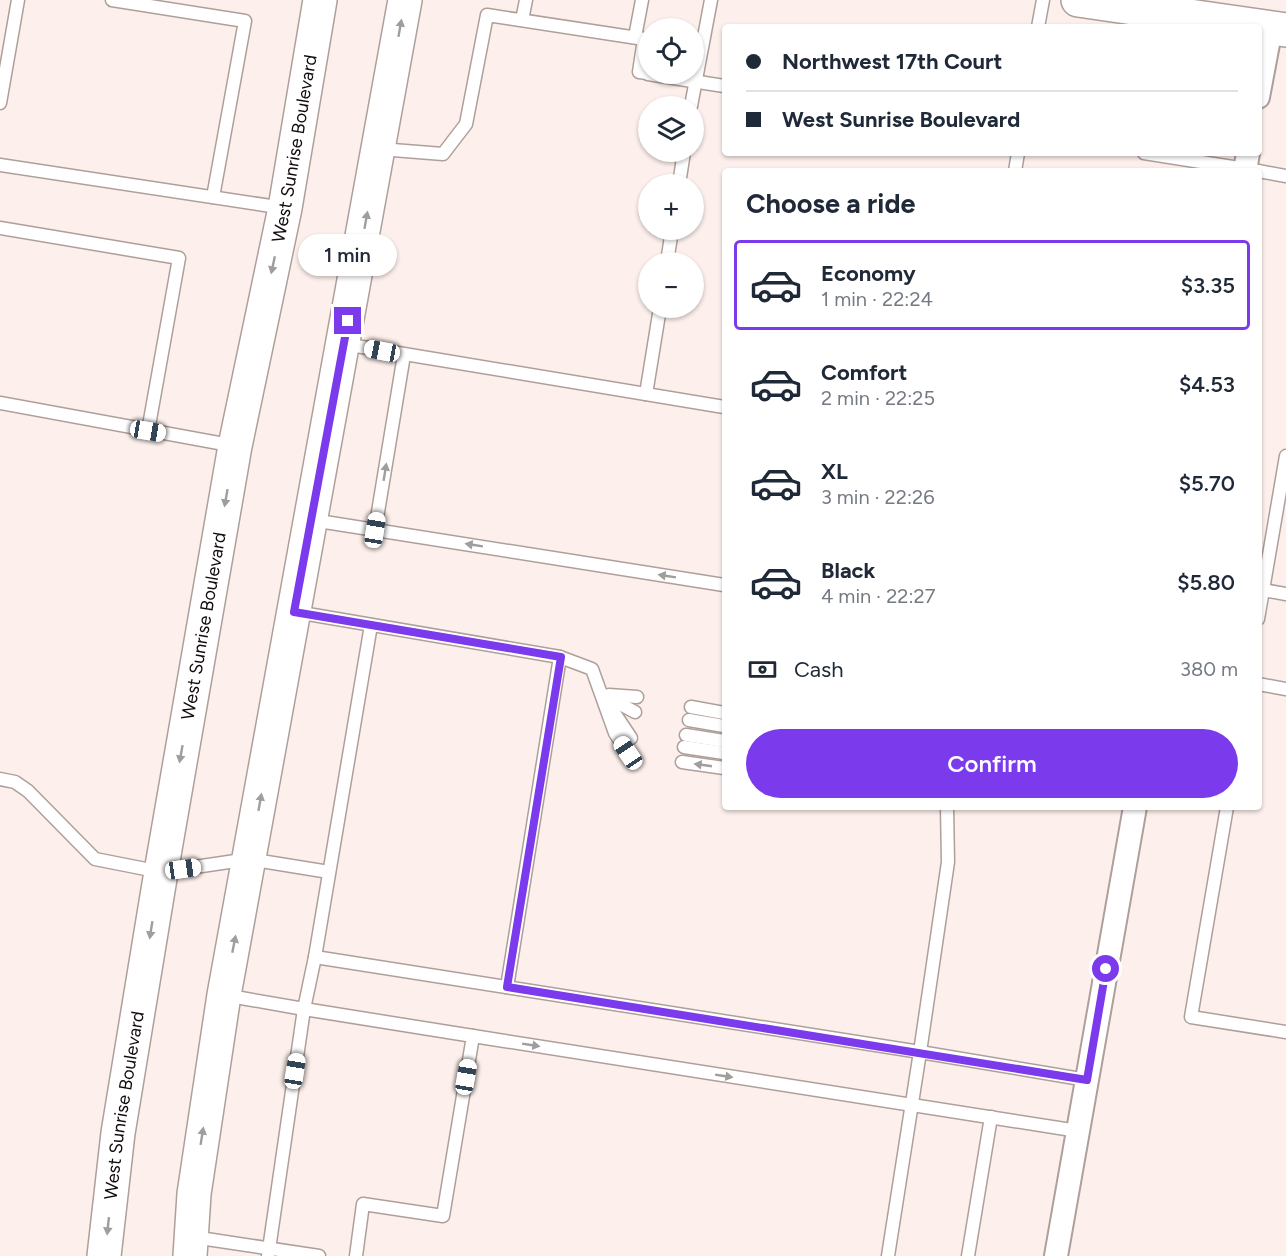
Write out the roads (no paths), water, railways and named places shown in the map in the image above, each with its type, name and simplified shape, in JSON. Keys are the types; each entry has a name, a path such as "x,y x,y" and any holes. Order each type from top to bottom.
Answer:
{"main road":[{"name":"West Sunrise Boulevard","path":"104,1256 117,1133 161,872 235,447 285,208 320,0"},
{"path":"191,1246 194,1194 224,995 405,0"},
{"path":"1078,0 1163,14 1281,22"},
{"path":"1163,14 1221,0"}],"street":[{"path":"1262,84 1281,22"},
{"path":"1056,1256 1134,810"}],"lane":[{"path":"0,103 18,0"},
{"path":"112,0 246,21 213,197"},
{"path":"522,21 526,0"},
{"path":"635,37 642,0"},
{"path":"704,35 711,0"},
{"path":"1039,24 1043,0"},
{"path":"378,149 443,154 466,124 487,15 638,38"},
{"path":"704,83 722,86"},
{"path":"1152,156 1184,166 1251,167"},
{"path":"0,165 285,208"},
{"path":"1262,170 1286,176"},
{"path":"0,228 179,258 148,431"},
{"path":"646,394 658,318"},
{"path":"344,344 722,407"},
{"path":"375,530 404,355"},
{"path":"0,403 235,447"},
{"path":"1262,596 1286,456"},
{"path":"312,520 722,585"},
{"path":"1263,590 1286,594"},
{"path":"294,612 561,657 592,669 615,733 628,753"},
{"path":"268,1252 304,1009 330,872 371,625"},
{"path":"507,987 561,657"},
{"path":"1262,685 1286,689"},
{"path":"602,694 638,697"},
{"path":"602,694 635,712"},
{"path":"602,694 632,732"},
{"path":"691,707 722,713"},
{"path":"689,720 722,726"},
{"path":"722,741 685,741 722,752"},
{"path":"682,762 722,768"},
{"path":"0,779 15,782 28,791 94,859 161,872 249,860 330,872"},
{"path":"888,1256 948,862 947,810"},
{"path":"1226,810 1191,1017 1286,1032"},
{"path":"315,957 1087,1080"},
{"path":"224,995 1078,1131"},
{"path":"356,1256 363,1204 443,1216 473,1036"},
{"path":"968,1256 991,1117"},
{"path":"191,1246 319,1256"}]}
